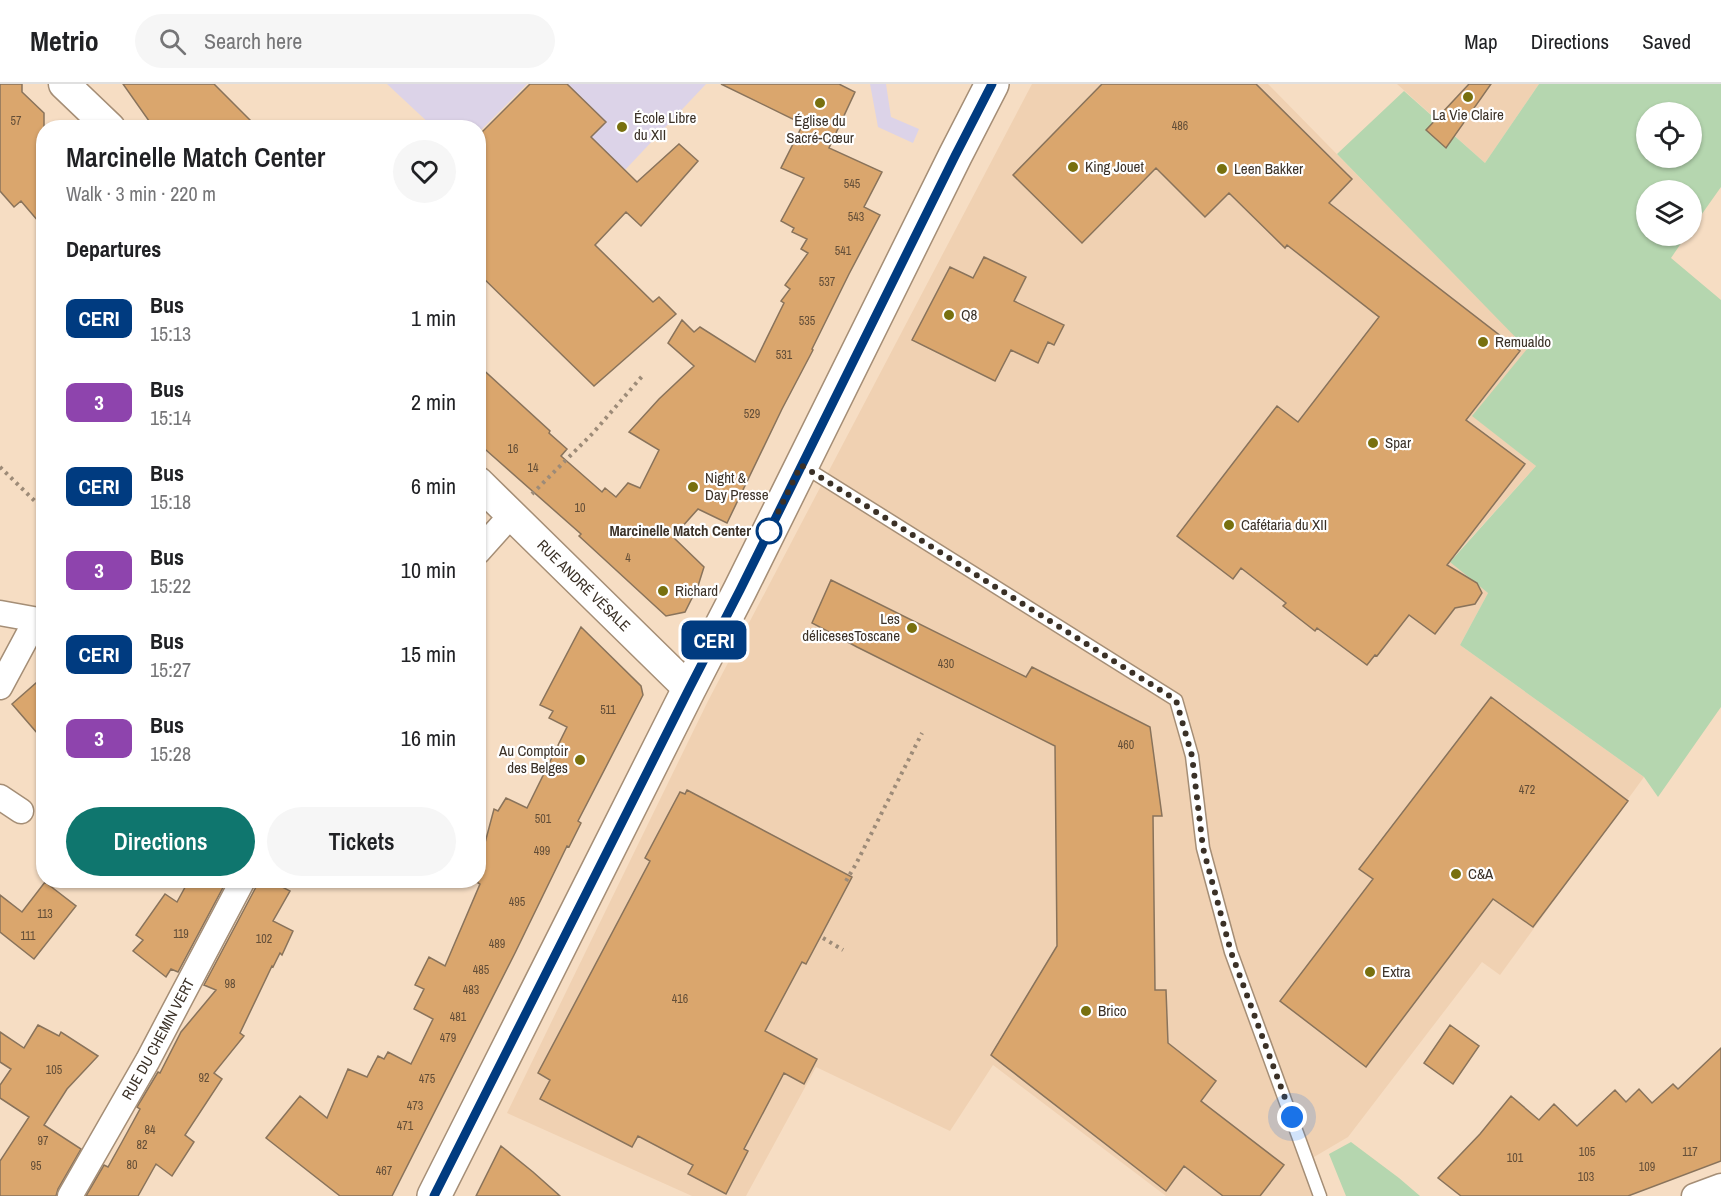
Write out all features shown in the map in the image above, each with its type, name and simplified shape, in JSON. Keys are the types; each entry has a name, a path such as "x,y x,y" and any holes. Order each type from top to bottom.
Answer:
{"main road":[{"path":"434,1196 992,84"}],"street":[{"path":"64,84 102,120"},
{"name":"RUE ANDRÉ VÉSALE","path":"486,490 689,689"},
{"path":"486,543 512,514"},
{"path":"0,613 36,619"},
{"path":"0,687 36,627"},
{"path":"0,797 21,812"},
{"name":"RUE DU CHEMIN VERT","path":"70,1196 148,1060 239,888"},
{"path":"1694,1196 1721,1186"}],"lane":[{"path":"801,465 1176,700 1192,756 1203,848 1231,952 1320,1196"}],"path":[{"path":"512,514 593,433 644,374"},
{"path":"0,466 36,502"},
{"path":"846,880 922,733"},
{"path":"823,938 843,950"}],"shaded area":[{"path":"387,84 527,84 486,125 486,120 426,120"},
{"name":"École Libre du XII","path":"532,84 706,84 625,170"},
{"path":"870,84 886,84 891,117 919,129 913,143 878,127"},
{"path":"1032,84 1268,84 1528,349 1473,416 1536,466 1450,561 1488,593 1460,645 1644,777 1500,975 1482,962 1348,1137 1314,1157 1326,1196 1166,1196 993,1065 950,1131 816,1067 746,1196 692,1196 507,1113 708,701"},
{"path":"1397,84 1539,84 1485,163"}],"green space":[{"path":"1539,84 1721,84 1721,187 1702,214 1702,180 1636,180 1636,246 1679,246 1671,258 1721,300 1721,707 1658,797 1644,777 1460,645 1488,593 1450,562 1536,466 1472,416 1527,349 1337,154 1404,91 1485,163"},
{"path":"1351,1142 1420,1196 1346,1196 1329,1154"}],"building":[{"path":"0,84 22,84 22,92 44,113 44,120 36,120 36,219 21,201 14,207 0,191"},
{"path":"123,84 214,84 250,120 148,120"},
{"path":"530,84 567,84 606,122 591,137 637,182 679,144 698,161 641,226 626,212 595,245 653,302 659,297 676,314 594,386 486,281 486,128"},
{"path":"721,84 839,84 855,92 829,148 882,172 864,207 880,215 727,523 698,509 673,537 704,567 698,586 685,612 666,616 579,536 581,534 486,450 486,372 550,431 549,433 567,449 561,456 602,492 605,488 616,497 628,483 640,488 659,450 629,432 694,366 668,343 682,320 694,332 700,327 755,362 784,303 781,301 790,289 785,285 808,253 801,249 807,239 792,232 794,228 781,221 804,178 781,168 803,124"},
{"name":"Spar","path":"1102,84 1256,84 1352,179 1329,203 1520,351 1466,420 1525,464 1447,565 1477,583 1482,593 1475,604 1455,608 1435,634 1409,615 1377,656 1375,655 1367,665 1317,628 1315,631 1283,606 1286,603 1241,568 1233,579 1177,536 1277,406 1298,422 1379,317 1287,245 1285,248 1229,193 1205,217 1156,168 1082,243 1013,175"},
{"path":"1469,84 1491,84 1446,148 1426,130"},
{"path":"984,257 1026,277 1014,301 1064,325 1054,345 1048,342 1038,363 1011,350 995,381 912,340 950,267 973,278"},
{"name":"Brico","path":"831,580 1026,677 1032,667 1150,727 1162,816 1153,816 1155,990 1166,990 1168,1043 1216,1081 1201,1101 1284,1165 1260,1196 1223,1196 1184,1166 1166,1191 991,1055 1057,946 1055,746 812,623"},
{"path":"581,627 641,686 643,695 578,821 581,823 569,847 567,846 392,1196 340,1196 266,1138 300,1096 327,1118 348,1069 367,1077 378,1056 384,1059 388,1052 411,1064 433,1019 414,1009 424,989 415,985 429,957 445,966 478,888 486,888 486,839 494,809 498,811 506,798 527,808 567,727 549,718 553,711 540,705"},
{"path":"36,683 36,732 12,704"},
{"path":"1491,697 1628,801 1533,927 1493,899 1366,1067 1280,1001 1373,879 1359,869"},
{"path":"687,790 852,877 806,964 802,962 765,1031 817,1059 804,1084 784,1073 744,1149 748,1151 726,1194 688,1174 693,1165 638,1136 632,1147 540,1099 550,1080 538,1073 650,861 645,858 680,792 685,794"},
{"path":"40,888 53,888 76,906 34,959 0,932 0,895 22,912"},
{"path":"185,888 223,888 178,972 171,969 166,977 133,951 143,940 136,935 165,894 177,902"},
{"path":"255,888 284,888 290,891 273,921 293,931 282,955 280,953 272,966 240,1033 244,1036 214,1073 222,1079 185,1135 194,1142 172,1176 156,1164 138,1196 86,1196 104,1165 108,1167 140,1109 137,1107 158,1072 160,1073 181,1032 216,990 204,985"},
{"path":"38,1025 59,1036 61,1032 98,1056 67,1089 44,1125 81,1149 56,1196 0,1196 0,1161 29,1117 0,1098 0,1085 11,1069 0,1062 0,1032 24,1048"},
{"path":"1450,1025 1479,1046 1453,1084 1424,1063"},
{"path":"1721,1048 1721,1161 1628,1196 1461,1196 1438,1178 1480,1134 1511,1096 1539,1120 1554,1104 1577,1126 1615,1090 1626,1102 1639,1089 1652,1103 1673,1084 1678,1089"},
{"path":"501,1146 533,1172 560,1196 476,1196"}],"bus line":[{"name":"CERI","path":"434,1196 992,84"}],"place":[{"name":"La Vie Claire","path":"1468,97"},
{"name":"Église du Sacré-Cœur","path":"820,103"},
{"name":"École Libre du XII","path":"622,127"},
{"name":"King Jouet","path":"1073,167"},
{"name":"Leen Bakker","path":"1222,169"},
{"name":"Q8","path":"949,315"},
{"name":"Remualdo","path":"1483,342"},
{"name":"Spar","path":"1373,443"},
{"name":"Night & Day Presse","path":"693,487"},
{"name":"Cafétaria du XII","path":"1229,525"},
{"name":"Marcinelle Match Center","path":"769,531"},
{"name":"Richard","path":"663,591"},
{"name":"Les délicesesToscane","path":"912,628"},
{"name":"Au Comptoir des Belges","path":"580,760"},
{"name":"C&A","path":"1456,874"},
{"name":"Extra","path":"1370,972"},
{"name":"Brico","path":"1086,1011"}],"route":[{"path":"769,531 801,465 1176,700 1192,756 1203,848 1231,952 1292,1117"}]}
